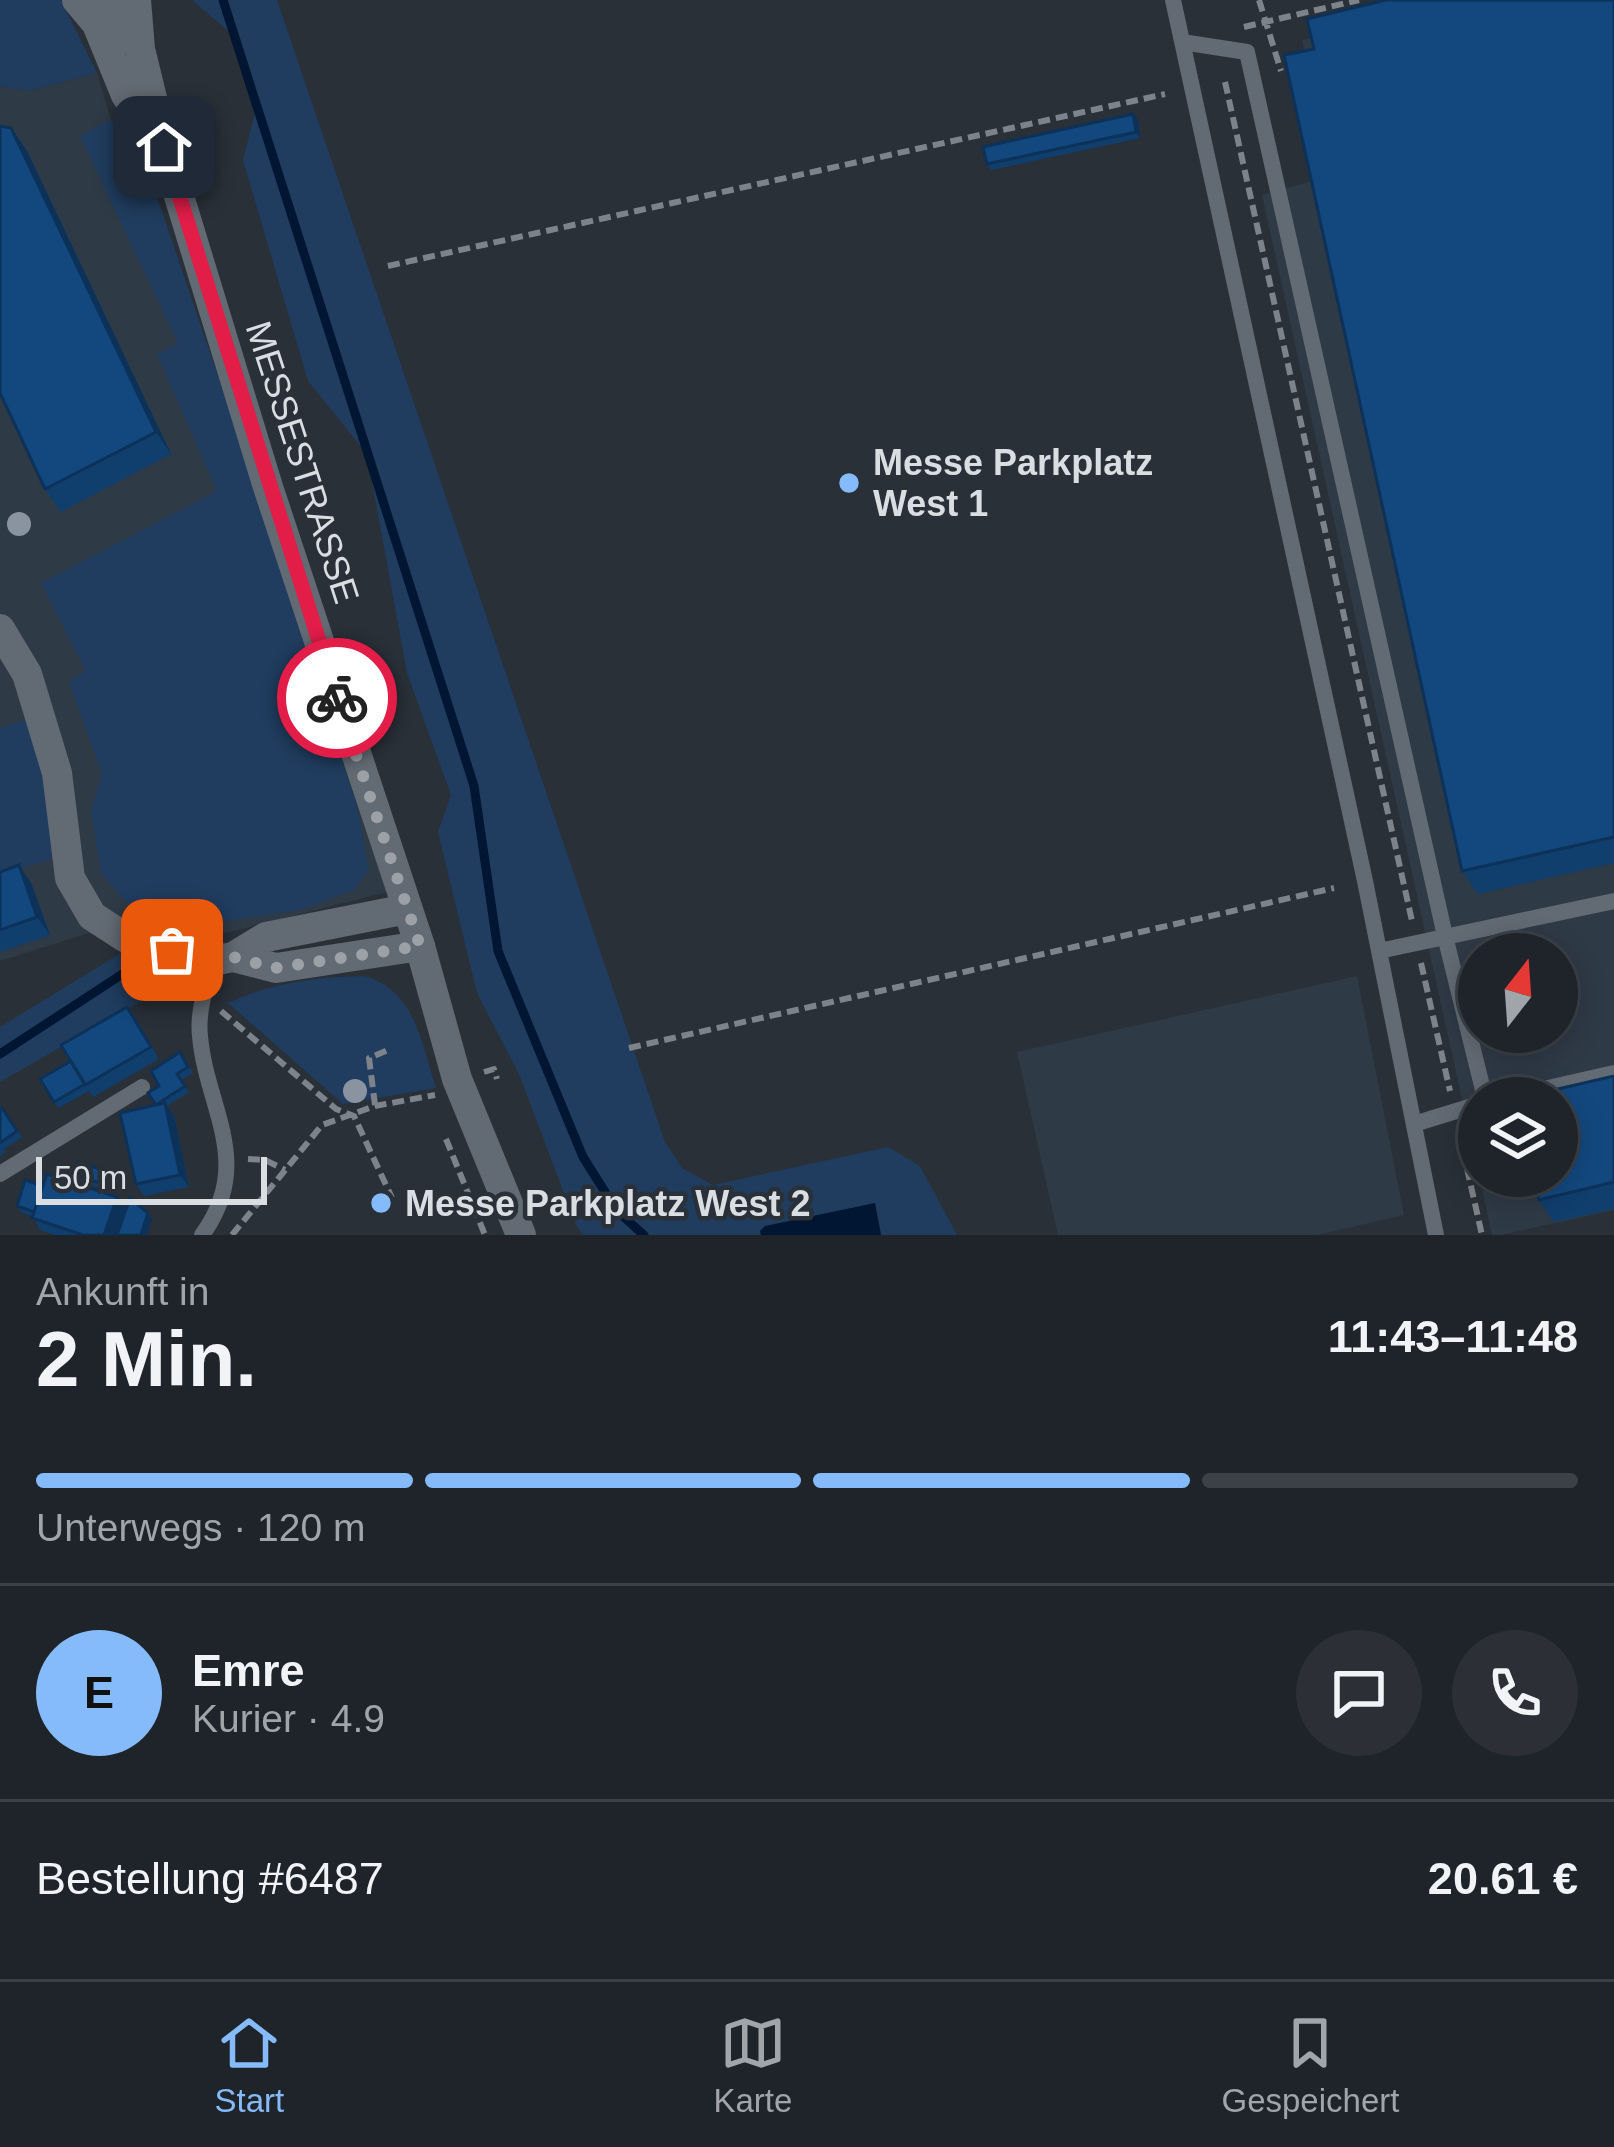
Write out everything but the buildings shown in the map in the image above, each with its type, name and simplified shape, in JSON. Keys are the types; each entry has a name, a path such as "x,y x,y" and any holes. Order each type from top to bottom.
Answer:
{"street":[{"path":"76,0 97,24 126,95 164,147"},
{"name":"MESSESTRASSE","path":"110,0 140,50"},
{"name":"MESSESTRASSE","path":"136,0 140,50 164,147 268,487 420,946 457,1079 521,1235"},
{"path":"0,629 27,674 57,773 70,878 92,916 126,938 275,968 420,946"},
{"path":"223,959 266,937 407,909"}],"lane":[{"path":"1173,0 1436,1235"},
{"path":"1182,42 1247,52 1477,1077"},
{"path":"1379,951 1614,901"},
{"path":"202,1235 220,1194 227,1159 225,1132 199,1034 204,997 223,959"},
{"path":"1578,1081 1614,1073"},
{"path":"0,1174 142,1087"},
{"path":"1414,1124 1458,1110"}],"path":[{"path":"1259,0 1264,22"},
{"path":"1243,27 1359,0"},
{"path":"1226,82 1482,1235"},
{"path":"388,266 1165,94"},
{"path":"629,1048 1334,888"},
{"path":"204,997 336,1109 354,1116 392,1198"},
{"path":"375,1106 369,1058 388,1050"},
{"path":"232,1235 322,1125 375,1106 434,1096 457,1079"},
{"path":"227,1159 265,1160 285,1170"}],"shaded area":[{"path":"0,0 61,0 97,73 28,91 0,86"},
{"path":"192,0 277,0 665,1142 682,1168 713,1185 888,1147 920,1166 957,1235 881,1235 874,1203 760,1231 761,1235 583,1235 576,1225 519,1074 477,993 438,832 451,795 407,673 367,454 308,381 243,160 256,109 232,34"},
{"path":"1479,0 1614,0 1614,1210 1501,1235 1492,1235 1484,1197 1578,1197 1578,1077 1458,1077 1458,1081 1262,195 1316,180 1302,40"},
{"path":"97,73 111,120 146,165 387,892 218,935 108,927 0,961 0,86 28,91"},
{"path":"111,120 146,165 357,807 369,870 354,890 300,910 183,927 134,911 101,873 91,810 102,774 69,682 86,671 41,583 217,491 157,354 178,343 80,136"},
{"path":"25,720 41,771 52,859 0,874 0,728"},
{"path":"121,953 173,983 0,1082 0,1027"},
{"path":"364,976 395,993 406,1006 436,1088 343,1104 228,1003 294,982"},
{"path":"1357,976 1404,1215 1317,1235 1058,1235 1017,1052"},
{"path":"875,1203 881,1235 761,1235 765,1226"}],"waterway":[{"path":"223,0 474,786 498,951 583,1157 617,1211 644,1235"},
{"path":"0,1054 124,973"}],"way so far":[{"path":"172,950 212,961 233,957 275,968 420,946 337,698"}],"place":[{"name":"Messe Parkplatz West 1","path":"849,483"},
{"name":"Messe Parkplatz West 2","path":"381,1203"}],"route":[{"path":"164,147 337,698"}]}
